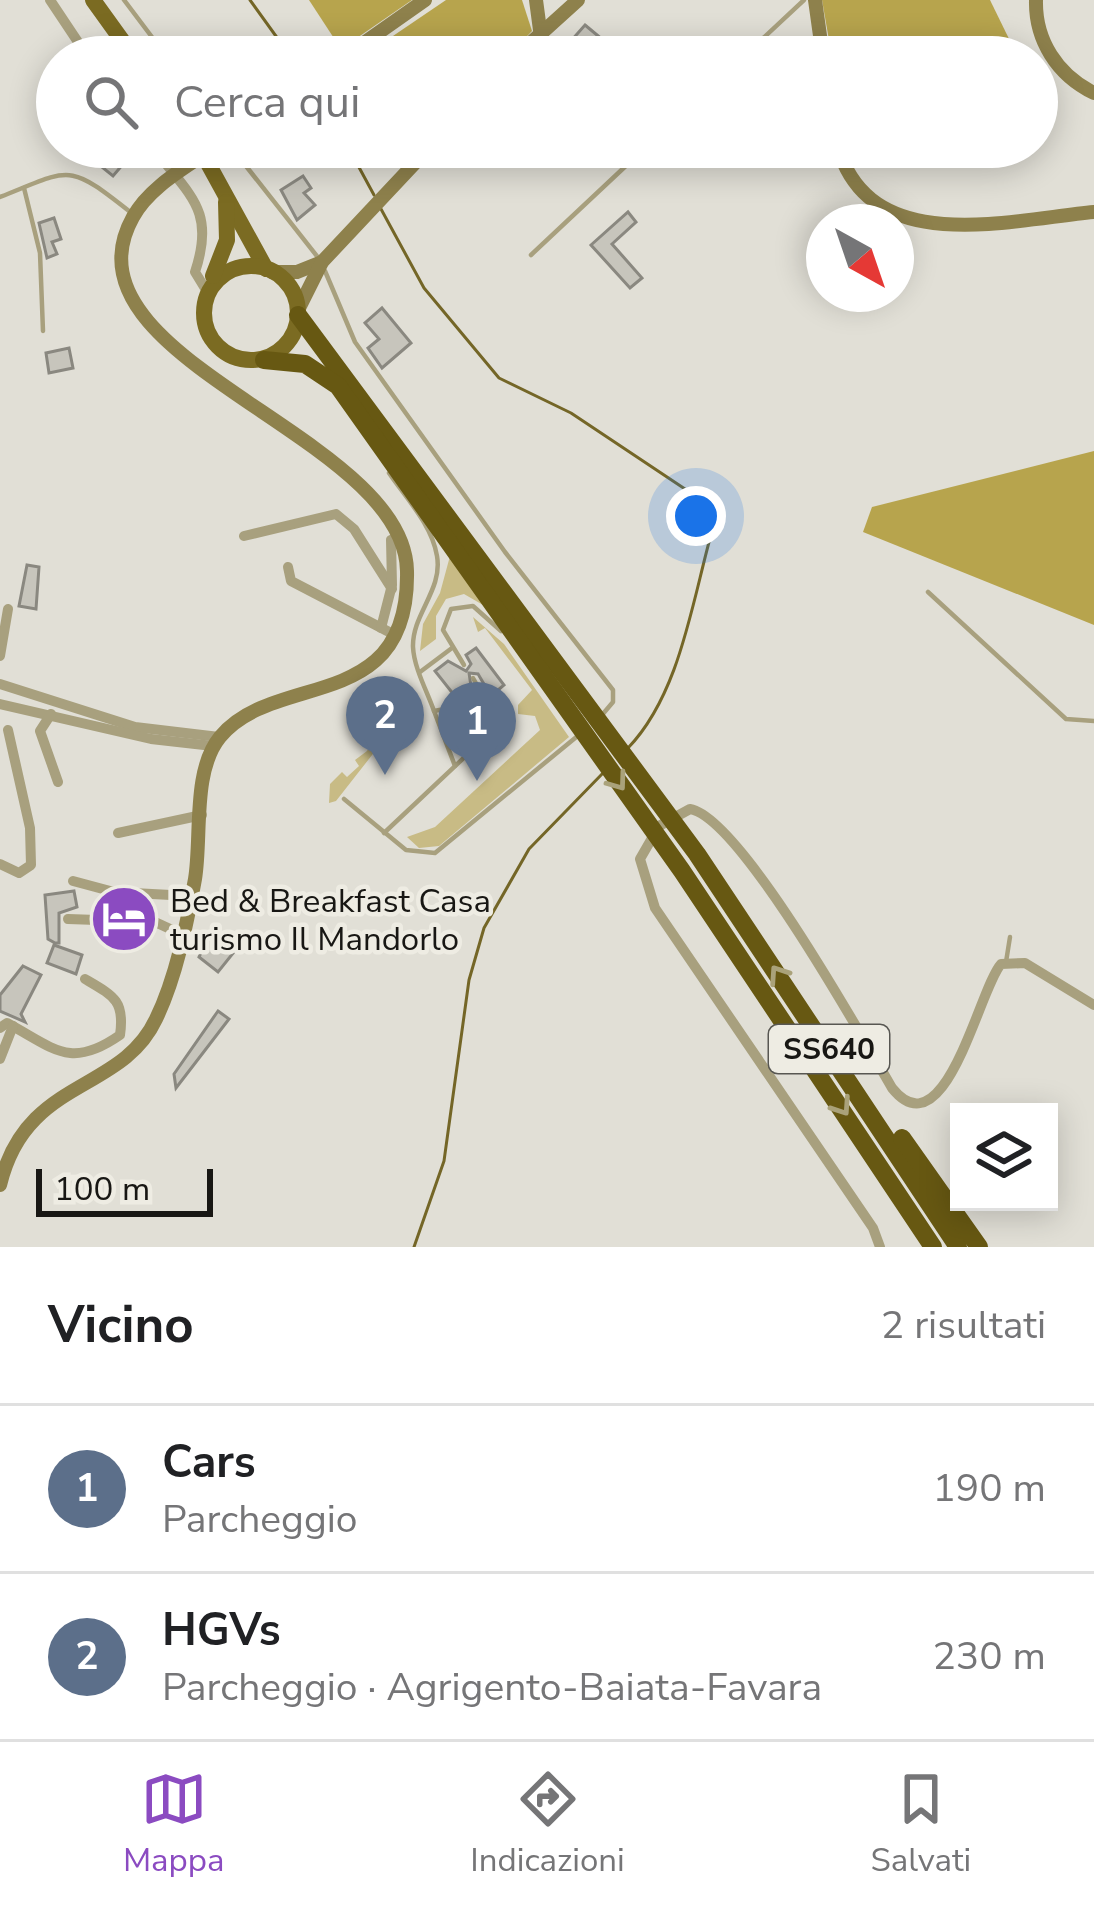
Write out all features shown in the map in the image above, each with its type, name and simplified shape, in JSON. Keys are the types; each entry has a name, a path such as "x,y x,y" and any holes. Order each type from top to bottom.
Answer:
{"highway":[{"name":"SS640","path":"297,313 697,854 958,1247"},
{"path":"264,360 305,364 338,386"},
{"name":"SS640","path":"338,386 682,871 894,1185 930,1247"},
{"path":"831,1052 922,1163 979,1247"}],"main road":[{"path":"93,0 119,36"},
{"path":"212,168 222,184 269,271 289,289 297,313 290,345 264,360 236,356 218,343 205,319 208,288 227,240 222,184"},
{"path":"208,288 234,266 269,271"}],"street":[{"path":"50,0 74,36"},
{"path":"374,36 425,0"},
{"path":"814,0 820,36"},
{"path":"1036,0 1040,36"},
{"path":"534,36 573,2"},
{"path":"540,30 541,4"},
{"path":"1058,63 1094,93"},
{"path":"167,168 204,223 206,238 195,272 208,288"},
{"path":"0,704 151,740 216,742 251,716 359,674 407,590 399,536 341,469 148,325 125,281 124,245 134,215 162,184 185,168"},
{"path":"297,313 322,262 410,168"},
{"path":"850,168 864,194 910,221 966,224 1094,212"},
{"path":"269,271 297,272 322,262"},
{"path":"244,536 336,514 354,529 392,589"},
{"path":"387,631 391,540 399,536"},
{"path":"288,567 291,581 387,631"},
{"path":"0,656 8,608"},
{"path":"0,684 15,694 135,727 216,742"},
{"path":"51,714 40,731 58,782"},
{"path":"0,864 19,873 31,865 30,828 8,730"},
{"path":"0,1185 5,1144 32,1118 146,1037 164,999 181,934 216,742"},
{"path":"880,1247 873,1228 655,908 640,872 643,848 678,812 690,808 711,817 757,873 892,1088 908,1102 922,1102 943,1090 988,983 1006,962 1025,963 1094,1005"},
{"path":"118,832 202,814"},
{"path":"73,880 114,892 190,896"},
{"path":"68,919 155,922 181,934"},
{"path":"0,1059 7,1027 69,1056 97,1052 120,1036 124,1009 116,997 85,979"}],"lane":[{"path":"124,0 151,36"},
{"path":"765,36 804,0"},
{"path":"248,168 322,262 355,342 614,696 606,712 444,848 415,854 344,799"},
{"path":"531,255 624,168"},
{"path":"0,197 75,173 134,215"},
{"path":"23,188 40,253 43,331"},
{"path":"338,386 344,408 436,549 438,575 414,634 420,672 455,766"},
{"path":"928,592 1066,719 1094,721"},
{"path":"464,665 443,630 445,617 456,605 473,606 554,693"},
{"path":"420,672 452,647"},
{"path":"473,678 486,698 480,704"},
{"path":"434,711 461,706"},
{"path":"384,833 487,736"},
{"path":"1006,962 1010,937"}],"shaded area":[{"path":"309,0 412,0 360,36 333,36"},
{"path":"446,0 522,0 532,31 527,36 393,36"},
{"path":"822,0 990,0 1008,36 828,36"},
{"path":"1094,451 1094,625 863,532 872,507"},
{"path":"450,556 483,605 464,594 446,599 436,616 436,639 420,651 423,624 440,593"},
{"path":"473,617 504,644 569,737 439,846 419,848 407,837 435,827 540,730 535,716 518,714 518,705 532,690 485,628 478,632"},
{"path":"399,696 419,701 421,709 394,727 336,801 329,803 330,784 342,772 347,777 359,766 355,760 367,751"}],"building":[{"path":"585,25 598,36 575,36"},
{"path":"303,176 311,188 304,193 315,205 297,220 281,190"},
{"path":"628,212 636,222 612,244 642,278 630,288 591,245"},
{"path":"54,218 61,239 52,242 57,254 47,258 39,223"},
{"path":"382,308 411,343 382,368 368,348 379,339 365,323"},
{"path":"69,348 73,368 49,373 46,353"},
{"path":"27,565 39,567 36,609 19,606"},
{"path":"476,648 504,685 491,696 478,674 469,673 474,706 481,715 463,717 467,703 458,700 435,671 448,661 466,671 471,664 466,655"},
{"path":"74,891 77,907 59,913 59,943 55,943 48,939 45,895"},
{"path":"210,933 234,952 218,972 199,957"},
{"path":"54,945 82,955 76,974 47,963"},
{"path":"23,966 41,975 21,1014 25,1022 0,1011 0,995"},
{"path":"218,1011 229,1019 176,1088 174,1074"}],"waterway":[{"path":"250,0 276,36"},
{"path":"359,168 374,195"},
{"path":"381,209 424,288 499,378 571,413 685,489 712,531 672,674 646,726 628,748"},
{"path":"414,1247 444,1161 469,980 484,928 529,849 604,772"}],"place":[{"name":"HGVs","path":"385,775"},
{"name":"Cars","path":"477,781"},
{"name":"Bed & Breakfast Casa turismo Il Mandorlo","path":"124,919"}]}
